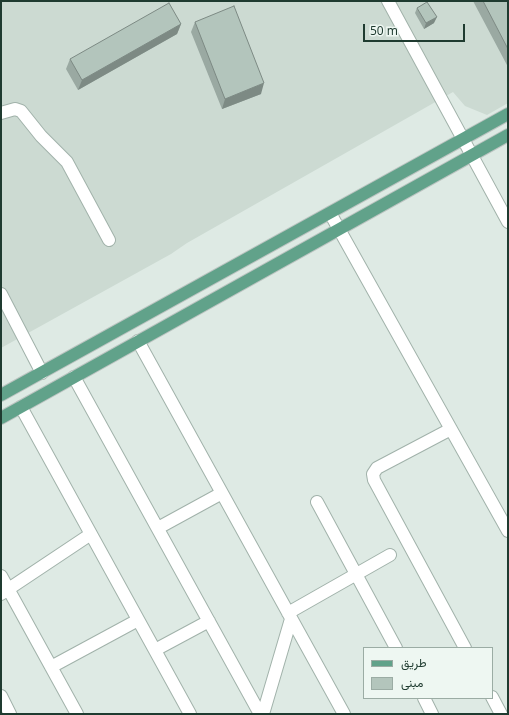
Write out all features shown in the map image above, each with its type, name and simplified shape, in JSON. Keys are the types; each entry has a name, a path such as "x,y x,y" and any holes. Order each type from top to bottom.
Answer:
{"main road":[{"path":"1,395 508,114"},
{"path":"1,418 138,340 508,135"}],"street":[{"path":"388,1 508,222"},
{"path":"1,113 15,109 20,111 41,136 67,162 109,240"},
{"path":"330,213 508,531"},
{"path":"1,294 42,373"},
{"path":"138,340 344,714"},
{"path":"74,377 261,714"},
{"path":"21,407 190,714"},
{"path":"451,429 377,468 373,474 374,480 464,647"},
{"path":"158,528 222,493"},
{"path":"317,502 395,647"},
{"path":"5,592 91,534"},
{"path":"261,714 290,616 356,574 390,555"},
{"path":"1,576 5,592 77,714"},
{"path":"51,668 138,620"},
{"path":"155,650 209,621"},
{"path":"1,696 10,714"},
{"path":"424,699 432,714"},
{"path":"493,699 501,714"}],"shaded area":[{"path":"1,1 508,1 508,103 487,115 465,106 453,92 187,243 171,254 1,348"}],"building":[{"path":"483,1 508,1 508,49"},
{"path":"427,2 437,17 426,23 417,8"},
{"path":"169,3 181,24 82,80 70,59"},
{"path":"234,6 264,83 225,99 195,22"}]}
